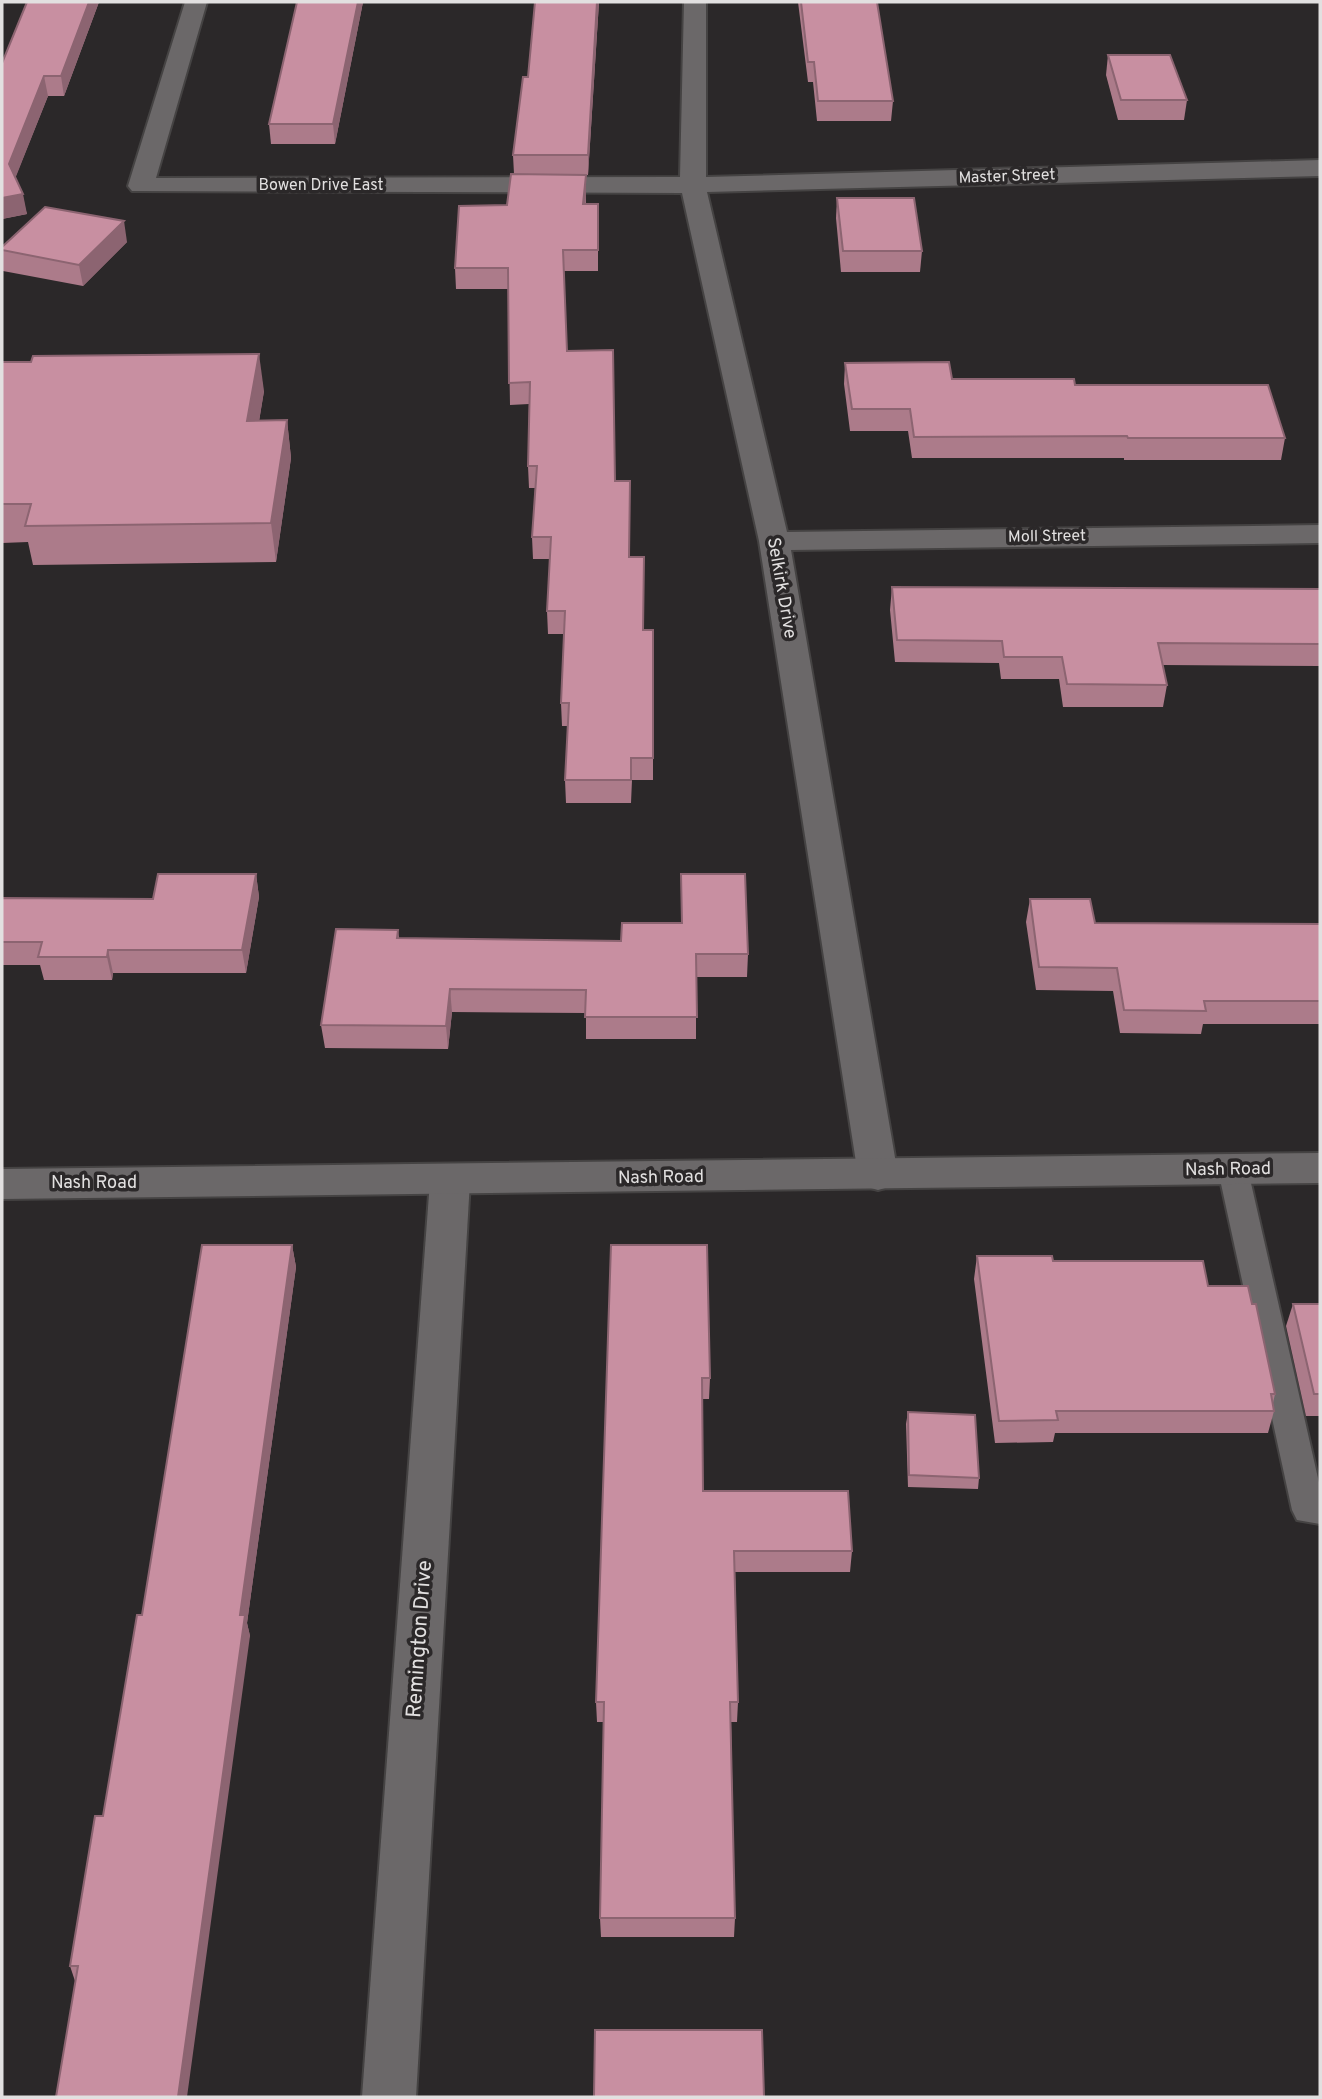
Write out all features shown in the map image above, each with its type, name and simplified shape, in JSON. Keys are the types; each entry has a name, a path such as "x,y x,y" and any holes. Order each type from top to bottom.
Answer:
{"street":[{"name":"Bowen Drive East","path":"196,2 141,186 693,185"},
{"name":"Selkirk Drive","path":"695,2 693,185 774,541 878,1175"},
{"name":"Master Street","path":"693,185 1320,168"},
{"name":"Moll Street","path":"774,541 1320,534"},
{"name":"Nash Road","path":"2,1184 450,1181 1320,1168"},
{"name":"Remington Drive","path":"389,2097 450,1181"}],"lane":[{"path":"1233,1170 1309,1510 1320,1510"}],"building":[{"path":"27,2 89,2 61,76 44,76 9,164 23,194 2,198 2,63"},
{"path":"297,2 358,2 333,124 269,124"},
{"path":"535,2 597,2 588,155 513,155 523,77 528,77"},
{"path":"801,2 877,2 893,101 818,101 814,62 808,62"},
{"path":"1108,55 1170,55 1187,100 1121,100"},
{"path":"511,174 586,175 583,204 598,204 598,250 563,250 567,351 613,350 615,481 630,481 629,557 644,557 643,630 653,630 653,758 631,758 631,780 565,780 569,703 561,703 565,611 547,611 551,537 532,537 537,466 528,466 530,382 509,383 508,268 455,268 459,206 507,205"},
{"path":"837,198 914,198 922,251 843,251"},
{"path":"45,207 124,221 79,265 2,250 2,247"},
{"path":"259,354 247,421 287,420 271,523 25,526 31,504 2,504 2,362 31,362 33,356"},
{"path":"949,362 952,379 1074,379 1075,385 1268,385 1285,438 914,437 910,409 852,409 845,363"},
{"path":"892,587 1320,589 1320,644 1158,643 1167,685 1067,684 1062,657 1004,657 1002,641 897,640"},
{"path":"158,874 256,874 242,950 108,950 107,957 38,957 42,942 2,942 2,898 153,899"},
{"path":"681,874 745,874 748,954 696,954 697,1017 585,1017 586,990 450,989 446,1026 321,1025 336,929 398,930 397,938 621,941 622,923 682,923"},
{"path":"1030,899 1090,899 1095,923 1320,924 1320,1001 1204,1001 1206,1011 1124,1010 1117,968 1039,967"},
{"path":"202,1245 292,1245 240,1615 245,1615 178,2097 56,2097 78,1966 70,1966 95,1816 103,1816 137,1615 142,1615"},
{"path":"611,1245 707,1245 710,1378 702,1378 703,1491 848,1491 852,1551 734,1551 738,1702 730,1702 735,1918 600,1918 604,1702 596,1702"},
{"path":"977,1256 1052,1256 1053,1261 1203,1261 1208,1286 1248,1286 1252,1304 1256,1304 1275,1394 1271,1394 1274,1411 1056,1411 1058,1420 999,1421"},
{"path":"1293,1304 1320,1304 1320,1394 1314,1394"},
{"path":"908,1412 975,1415 979,1478 909,1475"},
{"path":"595,2030 762,2030 764,2097 594,2097"}]}
